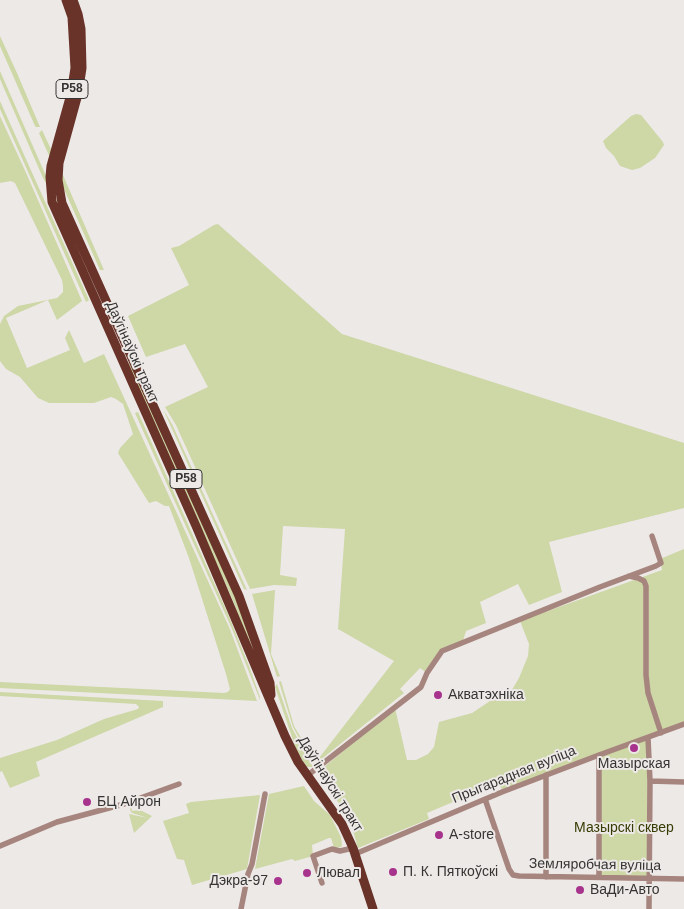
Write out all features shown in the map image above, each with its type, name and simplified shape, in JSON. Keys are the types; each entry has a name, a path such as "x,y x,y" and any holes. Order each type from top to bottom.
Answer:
{"main road":[{"name":"Даўгінаўскі тракт","path":"66,0 72,17 75,68 71,94 51,166 52,202 196,526 293,752 342,824 354,851 372,909"},
{"name":"Даўгінаўскі тракт","path":"73,0 81,30 82,68 78,94 59,163 58,180 62,203 239,596 270,684 272,702"},
{"path":"67,238 76,234"}],"street":[{"path":"308,775 421,687 427,673 442,651 656,566 661,562 652,536"},
{"path":"629,576 644,581 646,586 646,675 648,693 661,734"},
{"name":"Прыгарадная вуліца","path":"322,883 313,856 332,849 340,852 354,851 546,775 684,724"},
{"path":"648,738 650,781 649,909"},
{"path":"598,877 599,755"},
{"path":"546,775 546,877"},
{"path":"650,781 684,782"},
{"path":"0,846 57,822 124,804 179,784"},
{"path":"241,909 248,874 252,864 264,794"},
{"name":"Земляробчая вуліца","path":"485,799 509,869 513,875 684,879"}],"green space":[{"path":"0,36 40,127 35,126 0,46"},
{"path":"0,71 71,233 43,178 0,79"},
{"path":"0,101 89,300 86,302 0,109"},
{"path":"641,115 664,145 655,158 640,168 632,170 620,166 603,141 631,116"},
{"path":"0,116 82,301 57,320 48,300 6,318 27,368 70,350 65,338 69,330 84,363 104,354 229,627 257,701 0,688 0,682 224,693 230,689 189,558 169,506 156,501 149,503 118,453 120,448 133,434 123,404 111,397 94,403 49,403 38,398 20,377 6,369 0,361 0,324 4,316 18,306 57,298 63,292 63,286 62,280 15,183 11,181 0,183"},
{"path":"42,130 104,270 100,270 39,133"},
{"path":"218,224 342,334 684,443 684,508 549,542 562,592 529,605 518,584 480,602 486,623 466,631 462,644 442,651 427,673 420,668 400,689 404,693 314,765 293,727 279,682 281,681 294,726 313,758 319,758 394,661 338,629 345,529 283,526 280,575 297,578 296,586 274,585 250,589 176,425 165,407 208,387 185,344 146,357 128,316 189,285 171,248 179,246"},
{"path":"130,363 233,591 265,683 231,596 127,365"},
{"path":"163,409 172,424 247,590 244,589"},
{"path":"138,412 228,614 249,666 260,700 232,629 135,413"},
{"name":"Мазырскі сквер","path":"684,549 684,724 648,738 649,878 599,877 599,755 503,791 498,783 427,813 429,819 358,848 350,820 318,772 395,708 407,760 416,760 428,754 434,747 439,722 472,713 490,701 510,693 519,678 528,656 529,644 520,621 662,570 660,559"},
{"path":"275,590 271,654 280,676 277,677 252,594"},
{"path":"277,684 292,728 313,767 306,767 296,749 275,687"},
{"path":"0,692 163,701 163,707 36,762 40,776 10,788 2,771 0,772 0,758 57,740 104,719 138,709 139,707 136,704 0,696"},
{"path":"304,786 314,801 330,815 341,837 341,847 334,848 331,838 329,838 312,845 313,856 295,861 292,859 255,869 269,794"},
{"path":"260,795 247,869 192,885 184,860 177,859 163,821 189,813 186,804 191,802"},
{"path":"131,806 132,811 140,810 152,816 134,833 129,814 148,818 132,813 130,810"}],"place":[{"name":"Акватэхніка","path":"438,695"},
{"name":"Мазырская","path":"634,748"},
{"name":"БЦ Айрон","path":"87,802"},
{"name":"А-store","path":"439,835"},
{"name":"П. К. Пяткоўскі","path":"393,872"},
{"name":"Лювал","path":"307,873"},
{"name":"Дэкра-97","path":"278,881"},
{"name":"ВаДи-Авто","path":"580,890"}]}
